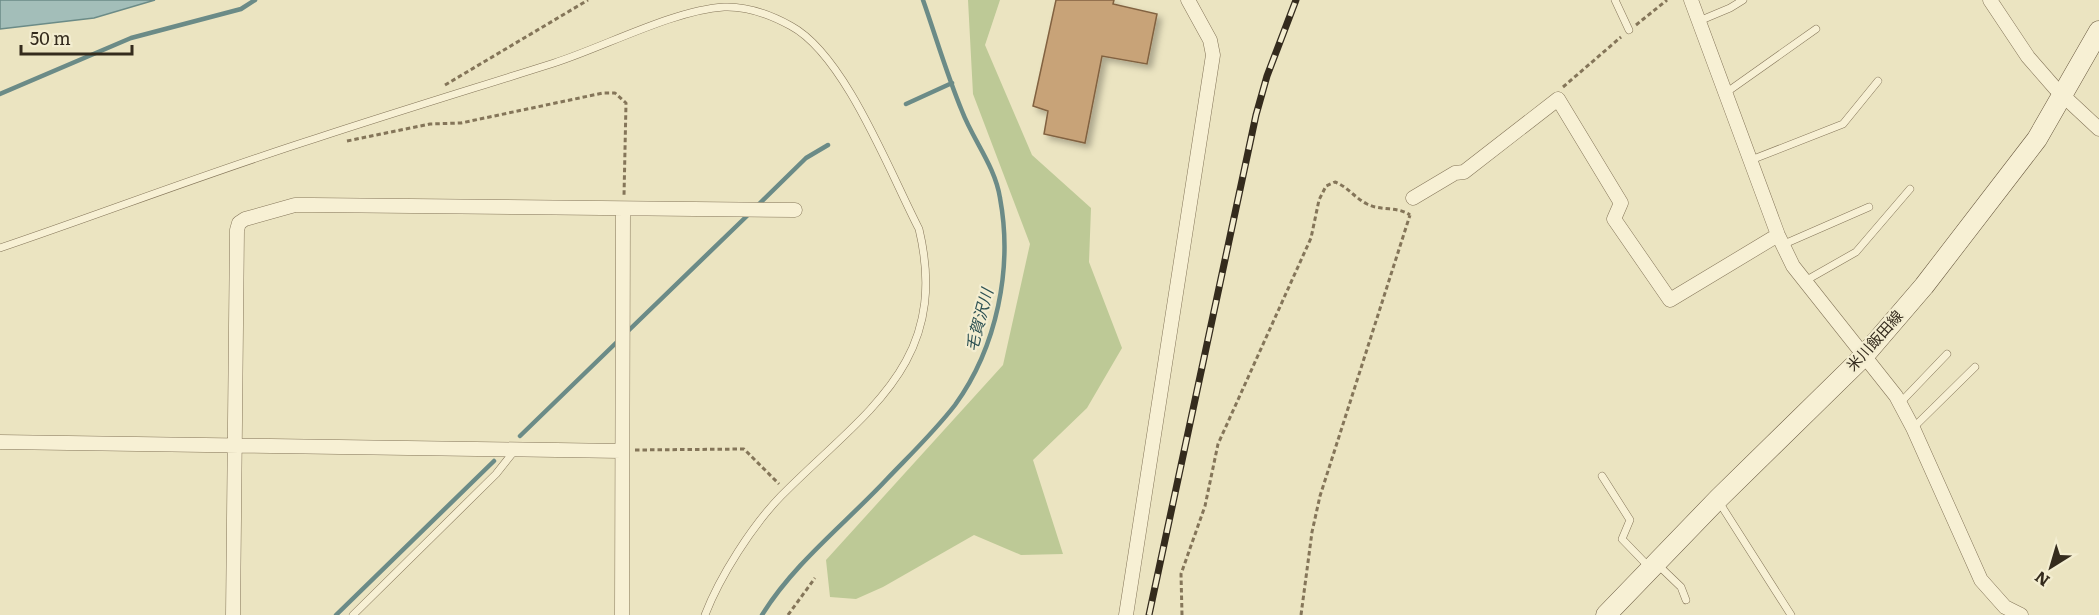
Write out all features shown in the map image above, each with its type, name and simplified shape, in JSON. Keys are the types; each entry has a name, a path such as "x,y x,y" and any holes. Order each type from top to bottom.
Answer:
{"main road":[{"name":"米川飯田線","path":"1606,615 1653,565 1863,357 1997,195 2064,96 2099,31"}],"street":[{"path":"1126,615 1213,56 1209,40 1188,0"},
{"path":"1691,0 1780,240 1805,281 1855,341 1863,357 1900,404 1981,580 2005,607 2021,615"},
{"path":"1990,0 2028,57 2099,129"},
{"path":"1413,198 1455,173 1464,172 1558,99 1621,203 1614,219 1670,300 1780,240"},
{"path":"233,615 233,446 237,230 239,223 245,219 304,205 795,210"},
{"path":"622,615 621,451 624,209"},
{"path":"0,442 621,451"}],"lane":[{"path":"1616,0 1629,30"},
{"path":"1699,21 1743,0"},
{"path":"0,249 315,138 573,57 689,13 725,7 760,12 792,26 820,48 838,70 919,229 924,251 927,294 921,324 908,362 886,393 786,491 740,549 705,615"},
{"path":"1727,92 1816,29"},
{"path":"1751,160 1843,124 1878,81"},
{"path":"1805,281 1856,252 1910,189"},
{"path":"1780,240 1869,207"},
{"path":"1900,404 1947,354"},
{"path":"1913,428 1975,367"},
{"path":"352,615 496,474 517,448"},
{"path":"1602,476 1630,520 1622,539 1682,586 1686,600"},
{"path":"1718,500 1791,615"}],"path":[{"path":"442,87 588,0"},
{"path":"1558,99 1560,90 1667,0"},
{"path":"344,142 430,124 461,123 603,93 615,93 626,103 624,209"},
{"path":"1182,615 1181,574 1205,506 1218,444 1311,238 1318,200 1326,186 1335,182 1344,186 1368,205 1403,210 1410,215"},
{"path":"1301,615 1312,532 1320,496 1410,215 1413,198"},
{"path":"621,451 744,449 786,491"},
{"path":"788,615 814,578"}],"green space":[{"path":"968,0 1000,0 985,45 1032,155 1091,208 1089,262 1122,348 1087,408 1033,460 1063,554 1021,555 974,535 883,587 856,599 830,597 826,560 1003,365 1030,244 973,94"}],"water":[{"path":"0,0 155,0 94,18 0,29"}],"building":[{"path":"1056,0 1114,0 1113,4 1157,14 1147,64 1102,56 1085,143 1044,134 1048,111 1033,106"}],"waterway":[{"path":"0,94 131,38 241,9 255,0"},
{"name":"毛賀沢川","path":"762,615 789,578 913,452 955,405 982,358 998,306 1003,279 1004,252 1004,225 1000,198 994,175 967,122 946,70 923,0"},
{"path":"906,104 952,83"},
{"path":"756,207 806,158 828,145"},
{"path":"627,332 750,213"},
{"path":"520,436 619,340"},
{"path":"336,615 494,461"}],"railway":[{"path":"1149,615 1256,115 1267,76 1296,0"}]}
